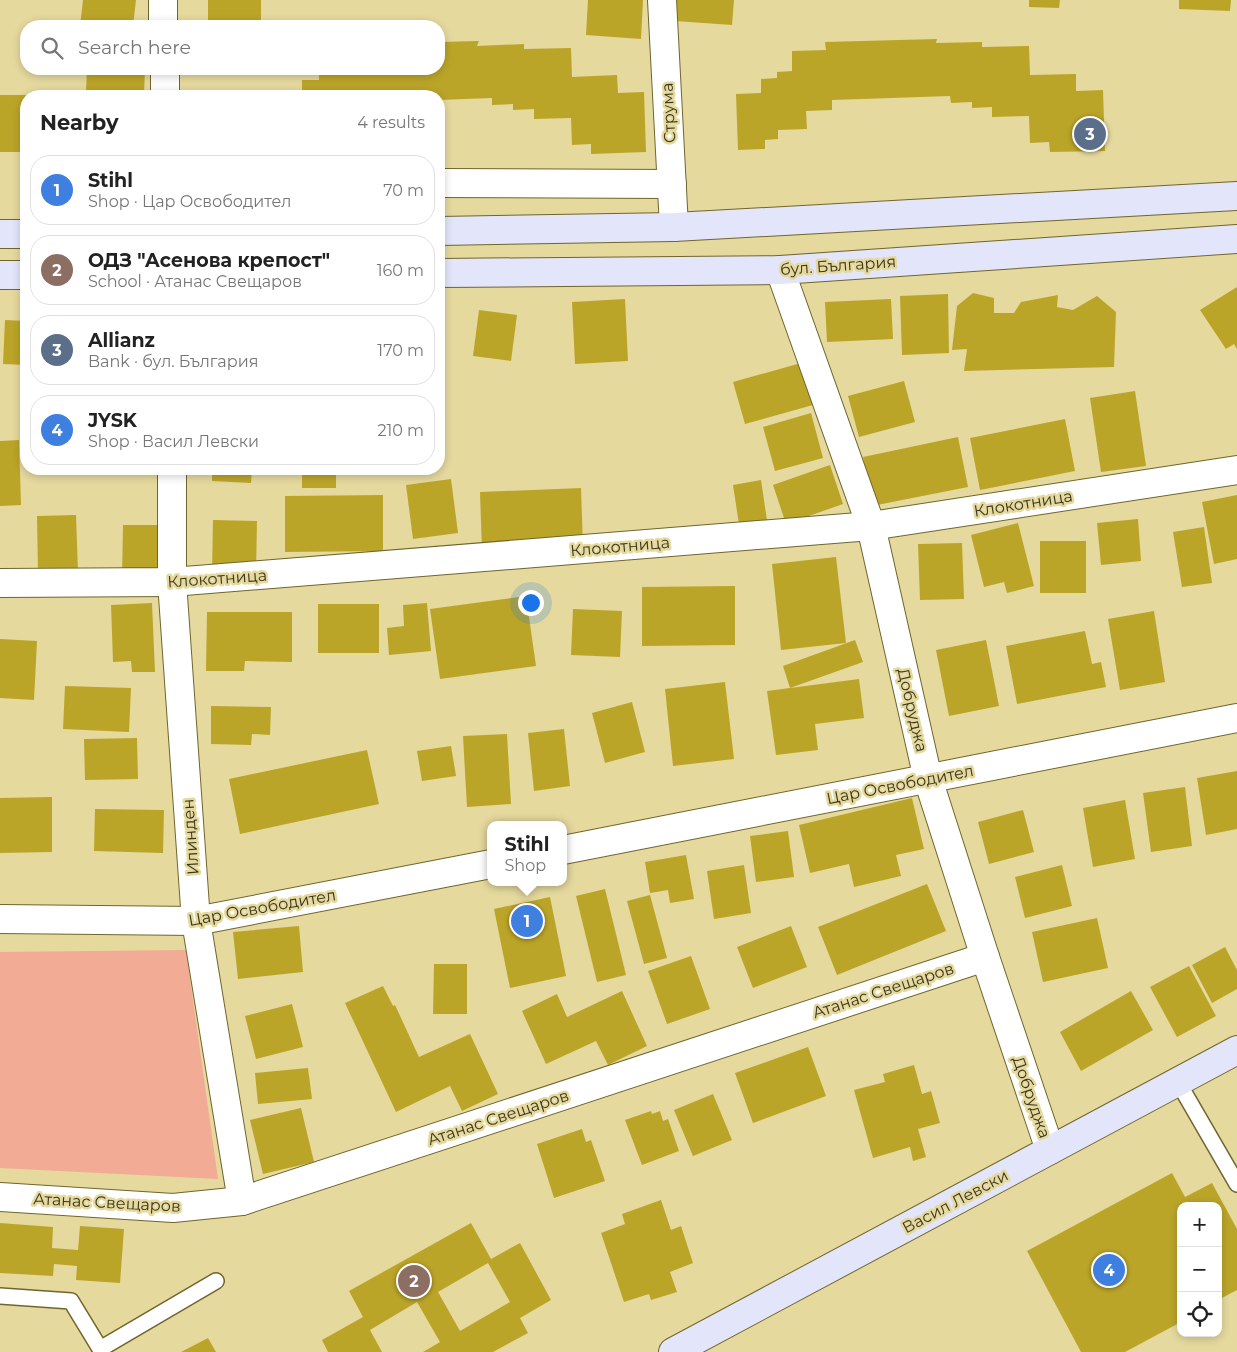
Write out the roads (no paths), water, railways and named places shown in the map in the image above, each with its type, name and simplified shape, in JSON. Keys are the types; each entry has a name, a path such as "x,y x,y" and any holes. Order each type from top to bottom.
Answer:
{"main road":[{"path":"445,231 674,227 1237,196"},
{"path":"0,234 20,234"},
{"name":"бул. България","path":"445,273 780,270 1237,239"},
{"path":"0,275 20,275"},
{"name":"Васил Левски","path":"673,1352 1237,1050"}],"street":[{"path":"163,0 163,20"},
{"name":"Струма","path":"662,0 674,227"},
{"path":"165,75 165,90"},
{"path":"445,184 672,184"},
{"name":"Добруджа","path":"780,270 870,526 928,779 1050,1150"},
{"name":"Клокотница","path":"0,583 172,582 870,526 1237,470"},
{"name":"Илинден","path":"172,475 172,582 196,922 242,1201"},
{"name":"Цар Освободител","path":"567,849 1237,718"},
{"name":"Цар Освободител","path":"0,919 196,922 487,865"},
{"name":"Атанас Свещаров","path":"0,1197 173,1208 242,1201 986,957"}],"lane":[{"path":"1178,1082 1237,1184"},
{"path":"0,1296 71,1300 101,1350 216,1281"}],"place":[{"name":"Allianz","path":"1090,134"},
{"name":"Stihl","path":"527,921"},
{"name":"JYSK","path":"1109,1270"},
{"name":"ОДЗ \"Асенова крепост\"","path":"414,1281"}]}
